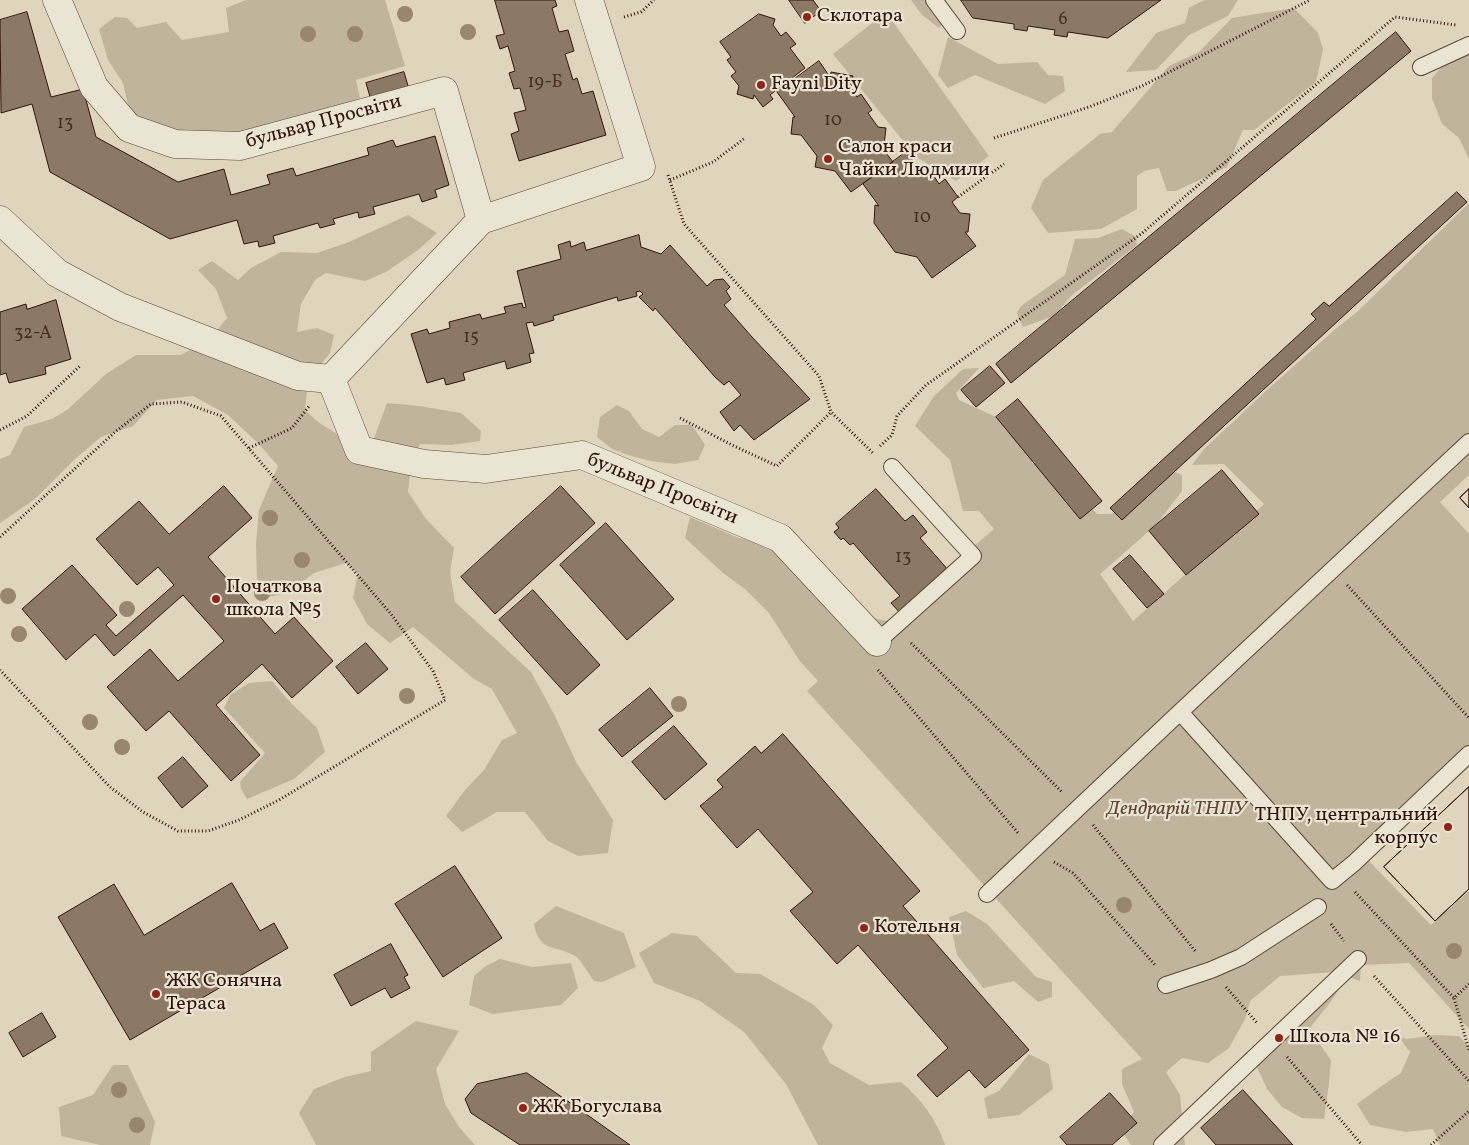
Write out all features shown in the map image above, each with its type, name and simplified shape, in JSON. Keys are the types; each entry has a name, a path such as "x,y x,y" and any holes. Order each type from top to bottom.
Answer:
{"street":[{"name":"бульвар Просвіти","path":"57,0 94,87 129,128 174,144 240,146 444,91 481,220"},
{"path":"0,220 57,273 120,307 298,376 331,379 481,220 654,169 597,26 589,0"},
{"name":"бульвар Просвіти","path":"331,379 358,450 424,464 486,469 582,455 780,538 877,642"}],"lane":[{"path":"934,0 957,31"},
{"path":"1421,67 1469,45"},
{"path":"987,894 1469,442"},
{"path":"877,642 973,556 892,467"},
{"path":"1180,712 1332,881 1469,754"},
{"path":"1169,984 1211,970 1241,957 1318,907"},
{"path":"1162,1145 1358,959"}],"path":[{"path":"597,26 640,12 654,0"},
{"path":"994,138 1089,107 1142,86 1310,0"},
{"path":"873,453 892,435 897,416 926,385 1141,234 1395,16 1460,26"},
{"path":"670,180 713,162 745,138"},
{"path":"958,198 1004,164"},
{"path":"654,169 670,180"},
{"path":"654,169 670,180 684,224 819,376 831,412 873,453 892,467"},
{"path":"0,430 27,416 81,365"},
{"path":"249,448 292,428 331,379"},
{"path":"0,537 115,432 151,404 182,402 221,416 391,614 433,671 445,700 279,800 239,820 208,831 178,831 143,812 110,787 0,670"},
{"path":"680,418 777,466 831,412"},
{"path":"1333,570 1469,718"},
{"path":"877,642 876,668 1034,850 1073,873 1169,984"},
{"path":"1339,875 1454,998 1469,1050"},
{"path":"1318,907 1358,959 1469,1081"},
{"path":"1454,998 1469,984"},
{"path":"1430,1145 1469,1111"}],"green space":[{"path":"246,0 385,0 405,66 356,80 360,98 238,141 135,135 123,83 108,60 99,29 115,17 127,18 137,28 166,22 182,40 229,32 226,8"},
{"path":"911,0 941,0 948,18 939,28 922,15"},
{"path":"1204,0 1238,0 1228,16 1189,35 1156,70 1126,72 1156,33 1185,23 1189,8"},
{"path":"1294,8 1318,33 1323,49 1316,82 1254,130 1243,130 1227,167 1176,191 1167,191 1159,168 1144,171 1137,176 1137,209 1101,229 1048,233 1031,208 1043,180 1100,134 1112,132 1169,66 1199,52 1232,18"},
{"path":"886,12 989,156 956,181 916,157 833,54"},
{"path":"948,37 998,64 1037,62 1048,75 1063,76 1065,91 1045,104 975,75 948,88 938,75"},
{"path":"1469,46 1469,159 1459,138 1442,124 1432,98 1432,78 1440,69"},
{"name":"Дендрарій ТНПУ","path":"1469,203 1469,475 1440,502 1469,534 1469,764 1367,859 1431,925 1469,891 1469,1029 1409,963 1361,965 1360,981 1335,972 1280,976 1250,1001 1245,1019 1229,1048 1208,1063 1182,1058 1166,1072 1180,1095 1185,1145 1131,1145 1122,1131 1134,1112 1122,1084 1122,1069 1142,1059 807,691 818,681 799,660 769,613 745,589 723,573 685,538 690,517 739,538 760,540 782,553 795,576 872,618 888,621 994,529 979,511 963,511 950,460 915,426 934,396 963,369 979,368 956,393 959,400 996,417 1049,457 1097,514 1112,514 1169,469 1182,475 1182,491 1156,525 1100,574 1133,621 1264,504 1224,464 1192,465 1204,449 1267,390 1358,311"},
{"path":"408,215 437,233 418,250 386,272 365,281 326,273 315,280 301,304 297,332 317,328 334,335 330,353 308,380 305,410 318,422 345,439 373,441 387,403 461,413 481,431 480,441 451,445 420,444 411,466 408,492 426,519 454,548 450,572 455,602 531,672 554,714 576,762 613,820 608,853 578,856 548,841 525,812 497,812 462,832 446,816 465,790 484,770 502,740 517,733 492,689 474,679 413,627 390,643 367,624 353,598 358,573 346,563 314,573 289,592 265,598 257,578 256,544 259,510 278,466 258,443 228,415 193,396 157,400 133,426 101,437 75,459 35,499 0,523 0,459 10,455 24,427 52,419 67,410 106,374 136,355 181,355 210,339 227,318 216,289 198,270 212,261 238,280 251,268 281,252 317,253 349,242"},
{"path":"1122,229 1136,237 1137,245 1071,296 1054,316 1023,327 1017,313 1021,306 1065,275 1075,239 1098,238"},
{"path":"617,405 629,411 642,429 659,437 675,425 692,425 705,445 698,460 675,464 651,461 612,449 597,437 600,417"},
{"path":"272,681 290,702 317,728 325,752 294,779 247,799 241,789 240,782 265,753 224,708 230,695 249,683"},
{"path":"556,906 624,933 636,967 602,982 594,981 577,958 568,952 544,944 540,940 534,924"},
{"path":"966,911 987,924 1036,977 1052,982 1052,997 1038,1002 1014,981 983,988 957,955 949,917"},
{"path":"672,933 697,936 736,973 760,974 814,1005 833,1025 822,1048 830,1063 869,1085 901,1082 928,1110 938,1127 945,1145 818,1145 786,1084 744,1032 700,1001 654,983 639,953"},
{"path":"500,959 532,967 571,963 578,988 561,1005 493,1014 469,1005 474,976 486,966"},
{"path":"1342,982 1333,999 1309,1029 1331,1060 1324,1119 1302,1118 1282,1107 1267,1089 1256,1065"},
{"path":"416,1021 459,1031 436,1069 445,1104 459,1127 475,1145 316,1145 299,1113 314,1089 345,1077 371,1071 371,1052"},
{"path":"1397,1035 1406,1039 1436,1035 1459,1036 1469,1047 1469,1145 1440,1145 1433,1129 1406,1132 1370,1125 1357,1104 1401,1073 1410,1052"},
{"path":"1029,1054 1049,1064 1053,1089 1019,1115 988,1119 984,1098 999,1091"},
{"path":"113,1065 128,1065 155,1122 150,1145 100,1145 61,1136 59,1107 93,1095"}],"building":[{"path":"495,0 555,0 557,6 552,8 559,32 568,30 574,51 565,54 573,80 577,78 582,94 593,91 606,135 519,161 511,134 519,131 514,113 526,110 520,88 514,89 509,73 515,71 508,46 500,49 496,36 504,34"},
{"name":"Склотара","path":"789,0 813,0 821,11 805,23"},
{"path":"961,0 1161,0 1108,38 1068,32 1067,37 1054,35 1055,30 1028,26 1027,31 1014,29 1014,24 973,18"},
{"path":"27,12 51,97 83,89 96,137 178,182 224,169 231,195 270,184 267,175 293,168 296,176 369,155 367,148 393,140 396,147 435,136 449,185 435,190 437,197 422,202 419,194 373,207 375,214 359,218 358,212 333,219 335,224 320,228 318,223 273,236 275,243 259,247 258,241 244,244 237,220 170,239 50,172 32,104 1,113 0,20"},
{"path":"759,14 775,19 773,25 781,36 786,32 796,44 790,48 805,68 770,95 773,99 763,107 754,95 753,99 737,94 739,86 731,76 736,72 727,60 731,57 720,42"},
{"path":"1396,32 1411,51 1011,383 996,364"},
{"path":"819,61 830,77 831,72 853,76 851,88 857,97 861,94 872,110 868,113 878,127 886,128 884,145 880,145 893,162 851,192 835,171 815,167 817,156 801,135 791,134 793,117 795,117 777,92"},
{"path":"404,72 411,96 373,107 366,83"},
{"path":"906,152 916,165 935,168 934,176 939,184 945,179 958,197 952,202 960,213 970,214 968,232 965,232 976,246 932,278 917,257 895,252 874,223 875,205 879,206 863,184"},
{"path":"1457,192 1467,202 1122,520 1110,508 1316,319 1311,314 1324,302 1329,306"},
{"path":"639,235 641,247 661,254 670,245 707,286 714,280 723,279 730,287 726,291 731,299 724,305 810,399 754,440 740,425 734,431 720,412 741,395 729,381 724,385 715,377 655,308 653,311 639,297 643,294 640,291 636,292 637,296 618,301 617,297 553,316 554,320 534,326 533,322 526,323 534,353 529,354 531,362 507,369 505,361 463,373 465,380 446,385 444,378 427,383 411,334 427,329 429,334 450,328 449,322 480,314 482,319 506,313 504,307 522,303 523,308 526,307 517,271 561,259 558,245 570,241 571,247 584,242 586,250"},
{"path":"56,300 71,359 45,367 46,374 9,383 6,373 0,375 0,312 26,304 27,309"},
{"path":"990,366 1005,383 976,407 961,390"},
{"path":"1018,399 1102,501 1080,519 996,417"},
{"path":"1222,470 1259,514 1186,575 1149,531"},
{"path":"224,486 252,518 208,557 275,634 294,617 333,661 292,698 262,664 216,705 260,755 231,781 169,711 146,731 107,687 150,649 178,681 224,641 183,595 114,656 95,634 66,660 22,609 72,565 117,615 106,625 116,636 174,585 158,567 137,585 96,539 139,501 169,534"},
{"path":"561,486 595,523 495,614 461,577"},
{"path":"876,489 905,521 913,515 927,532 920,538 950,572 902,615 891,603 900,596 853,543 850,545 843,538 841,540 834,532 839,528 836,524"},
{"path":"1469,489 1469,508 1460,498"},
{"path":"1469,489 1469,508 1460,498"},
{"path":"606,523 674,599 627,640 560,565"},
{"path":"1130,555 1164,594 1147,608 1113,569"},
{"path":"533,590 600,665 567,695 499,620"},
{"path":"366,643 388,669 358,694 336,667"},
{"path":"650,688 673,716 622,757 599,730"},
{"path":"674,726 707,764 665,800 632,762"},
{"name":"Котельня","path":"783,734 920,891 903,906 1029,1050 985,1088 969,1070 937,1097 917,1075 948,1048 858,945 837,964 790,911 813,892 758,829 737,848 700,806 723,787 717,780 755,746 761,753"},
{"path":"183,757 208,786 182,808 158,778"},
{"name":"ТНПУ, центральний корпус","path":"1469,787 1469,889 1435,921 1384,867"},
{"name":"ТНПУ, центральний корпус","path":"1469,787 1469,889 1435,921 1384,867"},
{"path":"455,866 502,938 443,977 395,904"},
{"name":"ЖК Сонячна Тераса","path":"232,883 260,931 274,923 288,948 130,1040 58,917 114,884 144,935"},
{"path":"391,944 408,975 404,977 410,988 391,998 385,988 351,1006 334,975"},
{"path":"42,1013 56,1037 23,1057 9,1033"},
{"name":"ЖК Богуслава","path":"527,1073 630,1145 520,1145 471,1113 465,1099 477,1084"},
{"path":"1243,1090 1293,1145 1216,1145 1201,1128"},
{"path":"1110,1093 1137,1123 1112,1145 1067,1145 1060,1137"}],"place":[{"name":"Склотара","path":"807,17"},
{"name":"Fayni Dity","path":"761,85"},
{"name":"Салон краси Чайки Людмили","path":"828,159"},
{"name":"Початкова школа №5","path":"216,599"},
{"name":"ТНПУ, центральний корпус","path":"1448,827"},
{"name":"Котельня","path":"864,928"},
{"name":"ЖК Сонячна Тераса","path":"156,994"},
{"name":"Школа № 16","path":"1279,1038"},
{"name":"ЖК Богуслава","path":"523,1108"}]}
